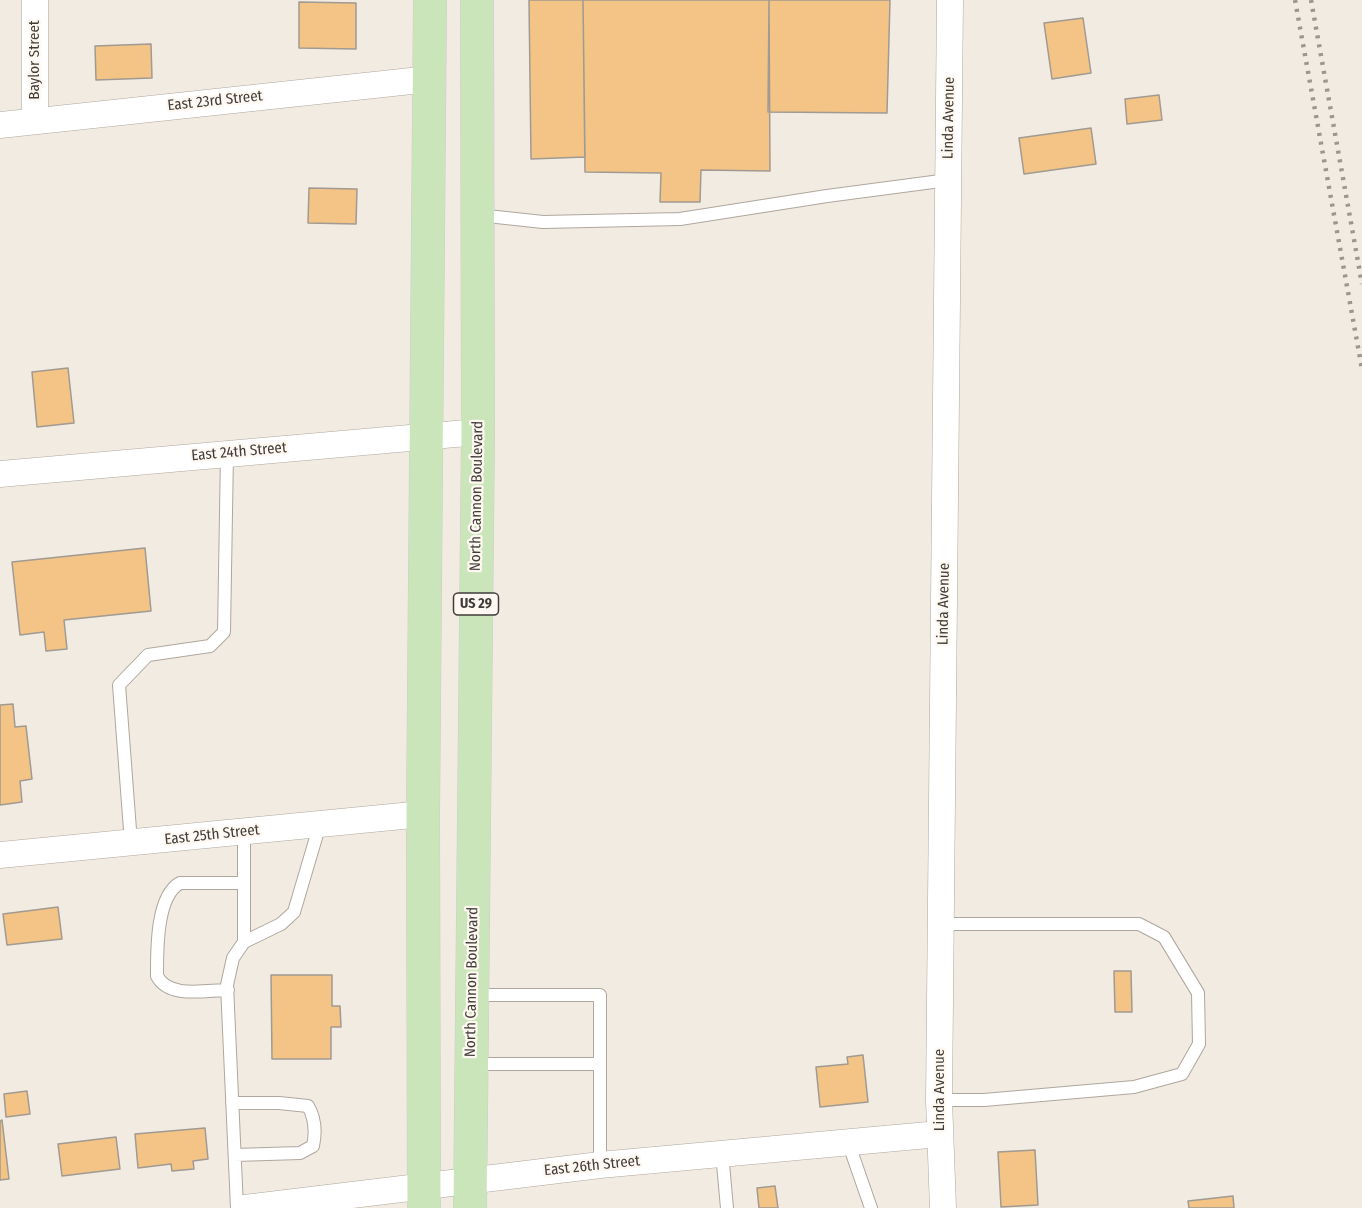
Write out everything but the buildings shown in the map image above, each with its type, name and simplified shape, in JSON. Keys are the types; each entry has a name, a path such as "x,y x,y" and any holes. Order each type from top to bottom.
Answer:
{"main road":[{"path":"424,1197 423,814 430,0"},
{"name":"North Cannon Boulevard","path":"471,1194 478,432 477,0"}],"street":[{"name":"Baylor Street","path":"35,0 35,120"},
{"name":"Linda Avenue","path":"944,1208 939,1100 950,0"},
{"name":"East 23rd Street","path":"0,125 430,79"},
{"name":"East 24th Street","path":"0,474 478,432"},
{"name":"East 25th Street","path":"0,855 423,814"},
{"name":"East 26th Street","path":"245,1208 471,1194 600,1165 939,1134"}],"lane":[{"path":"477,215 543,222 680,219 948,180"},
{"path":"130,843 119,685 148,656 210,646 224,632 227,453"},
{"path":"237,1208 228,990 233,958 244,942 281,924 294,912 320,824"},
{"path":"244,831 244,942"},
{"path":"228,990 187,991 167,988 161,983 157,976 161,914 168,893 180,883 244,883"},
{"path":"939,1100 984,1100 1134,1087 1182,1074 1199,1044 1198,993 1164,937 1139,924 941,924"},
{"path":"472,995 600,995 600,1165"},
{"path":"472,1064 599,1064"},
{"path":"232,1103 279,1103 308,1106 313,1115 315,1137 313,1146 300,1153 235,1155"},
{"path":"848,1142 871,1208"},
{"path":"722,1154 727,1208"}],"railway":[{"path":"1295,0 1362,369"},
{"path":"1311,0 1362,284"}]}
